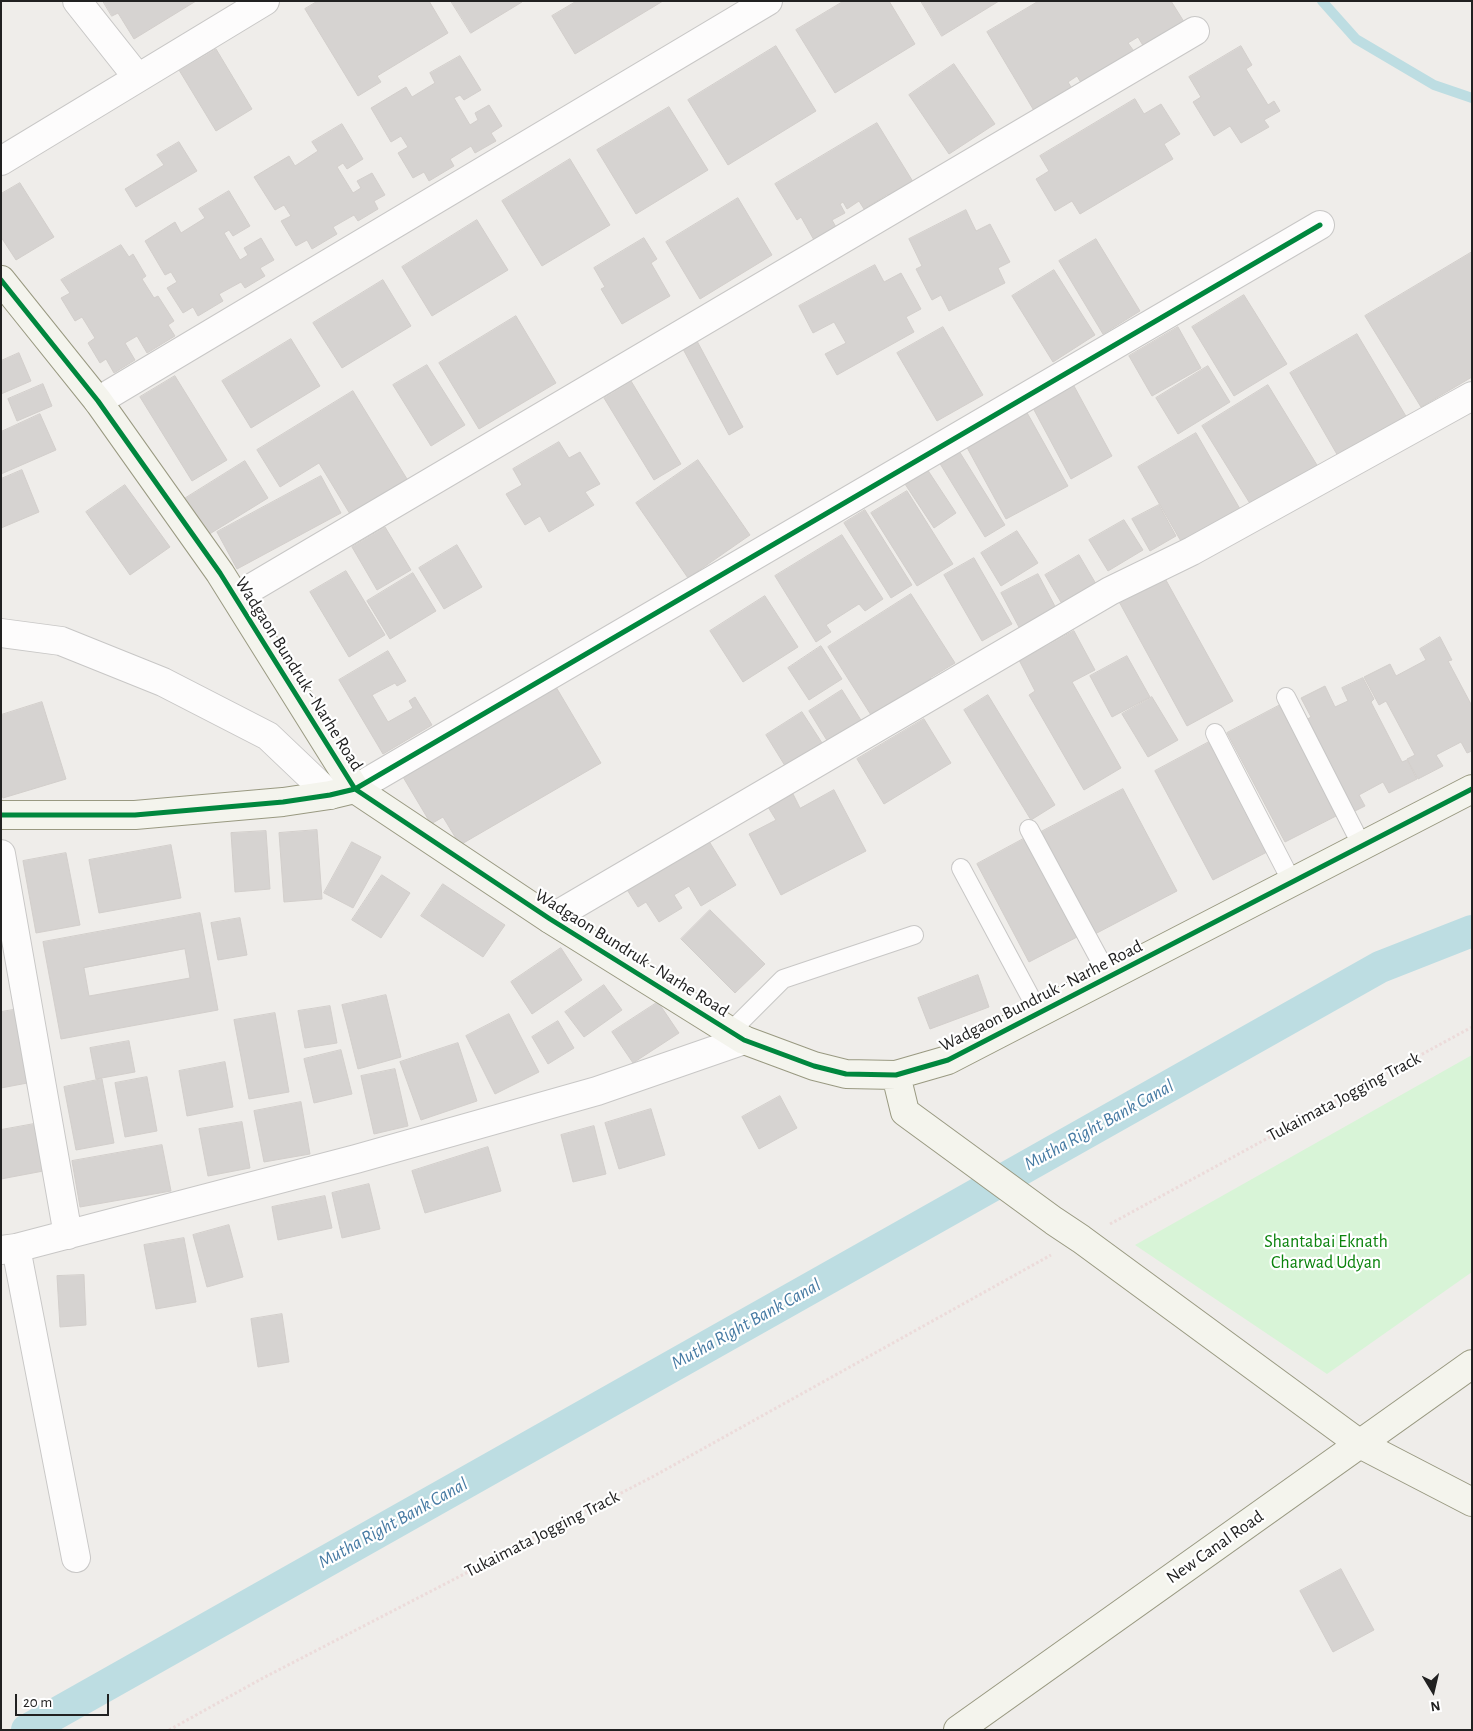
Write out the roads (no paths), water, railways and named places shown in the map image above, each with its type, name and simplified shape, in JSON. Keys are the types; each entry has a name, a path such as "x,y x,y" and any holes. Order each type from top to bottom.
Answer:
{"street":[{"path":"77,1 138,78"},
{"path":"1,162 265,1"},
{"path":"98,400 768,1"},
{"path":"236,597 1195,31"},
{"path":"1,815 135,815 283,802 342,792 1320,225"},
{"name":"Wadgaon Bundruk - Narhe Road","path":"1,280 98,400 236,597 342,792 550,918 737,1036 814,1066 846,1074 896,1075 948,1060 1472,789"},
{"path":"550,918 1110,591 1192,551 1472,396"},
{"path":"1,632 61,640 163,682 268,736 342,792"},
{"path":"1,854 68,1235"},
{"path":"76,1558 9,1249 356,1159 597,1091 737,1036"},
{"path":"896,1075 905,1112 1054,1221 1082,1239 1360,1444 1472,1502"},
{"name":"New Canal Road","path":"958,1730 1472,1364"}],"lane":[{"path":"1286,697 1362,846"},
{"path":"1215,733 1292,882"},
{"path":"1029,829 1109,977"},
{"path":"961,868 1039,1013"},
{"path":"737,1036 783,980 914,934"}],"waterway":[{"path":"1322,1 1356,39 1434,85 1472,98"},
{"name":"Mutha Right Bank Canal","path":"27,1730 1380,967 1472,931"}],"park label":[{"name":"Shantabai Eknath Charwad Udyan","path":"1326,1252"}]}
